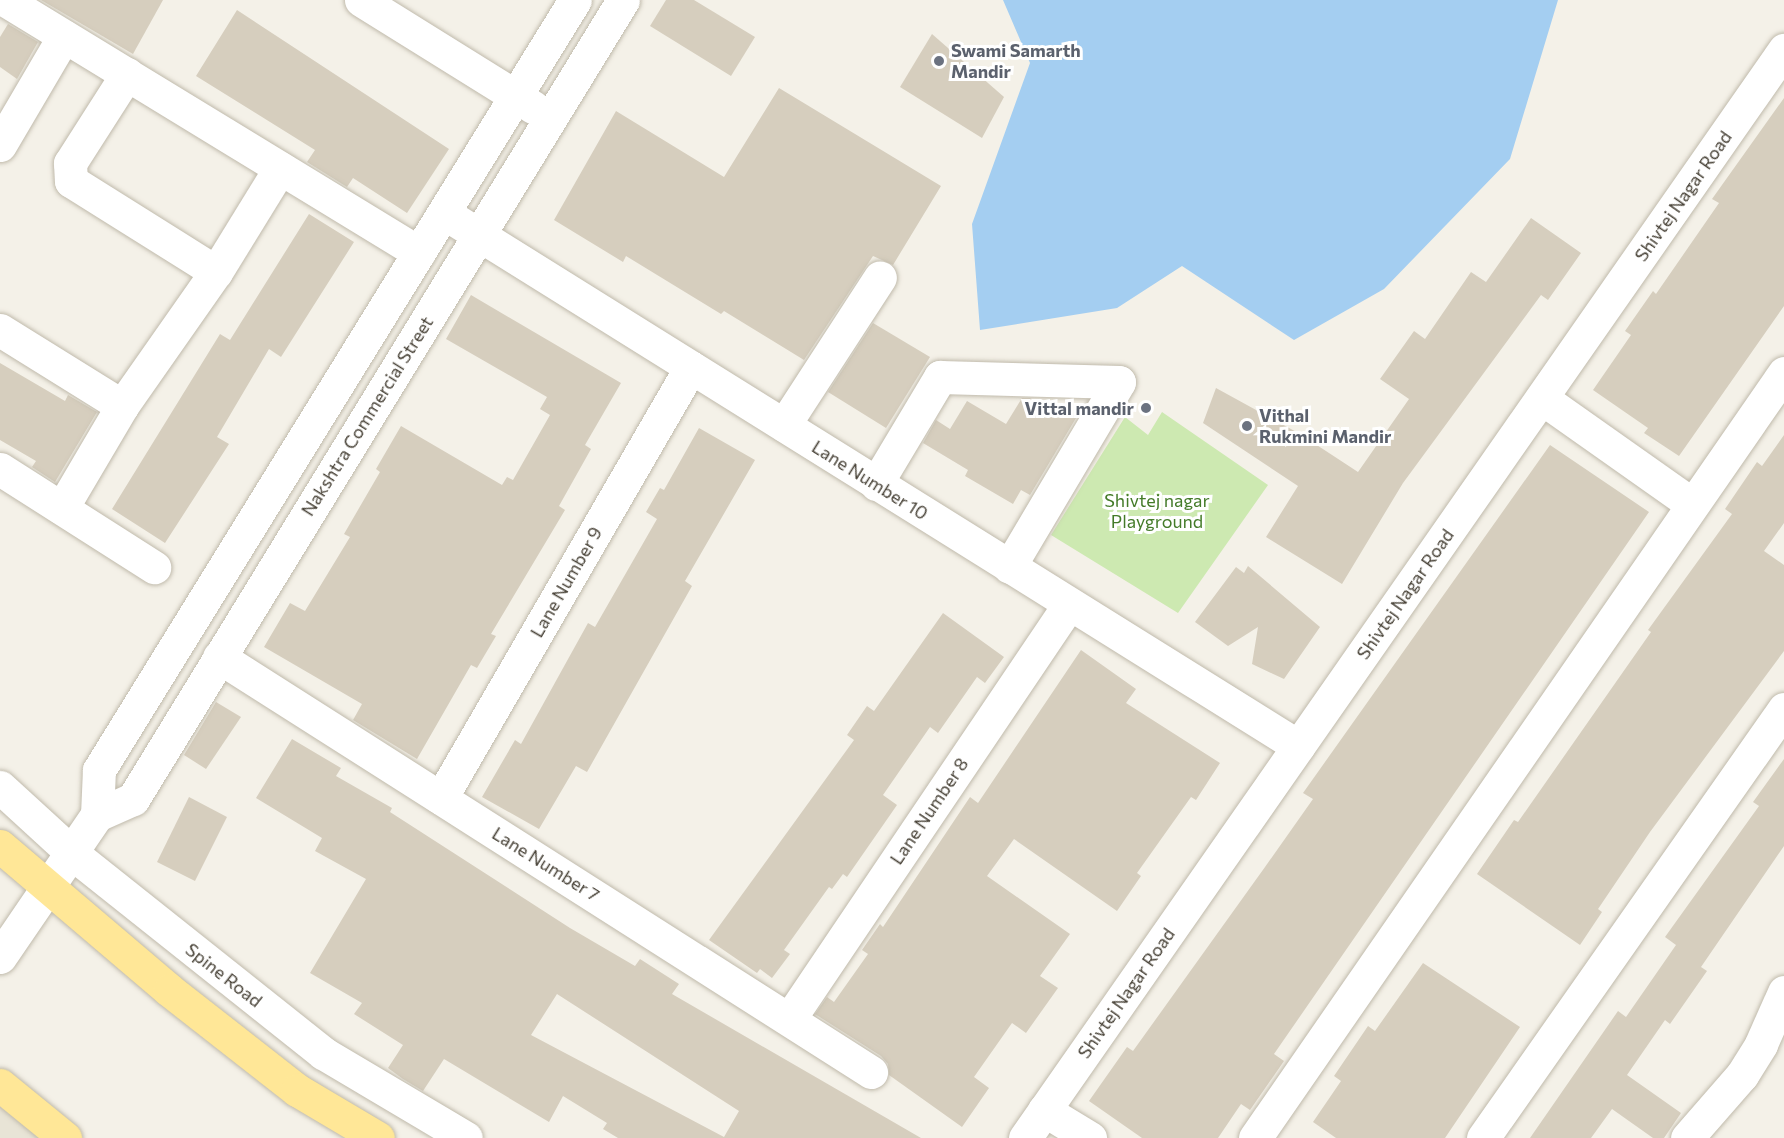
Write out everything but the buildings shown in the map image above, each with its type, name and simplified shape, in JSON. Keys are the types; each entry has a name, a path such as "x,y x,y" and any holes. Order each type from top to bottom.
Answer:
{"main road":[{"path":"0,846 49,890 297,1090 378,1138"},
{"path":"0,1085 65,1138"}],"street":[{"path":"5,0 419,253"},
{"path":"361,0 550,118"},
{"path":"0,957 49,890 97,815 99,770 575,0"},
{"name":"Nakshtra Commercial Street","path":"97,815 133,800 623,0"},
{"path":"0,145 64,36"},
{"name":"Shivtej Nagar Road","path":"1025,1138 1543,399 1784,50"},
{"path":"127,74 70,163 71,181 216,272"},
{"path":"62,508 122,406 216,272 280,168"},
{"name":"Lane Number 10","path":"444,213 1298,746"},
{"path":"784,425 880,277"},
{"path":"0,330 122,406"},
{"name":"Lane Number 9","path":"441,798 691,367"},
{"path":"1255,1138 1784,374"},
{"path":"876,484 940,377 1119,382 1008,567"},
{"path":"1543,399 1692,504"},
{"path":"0,469 154,567"},
{"name":"Lane Number 8","path":"790,1018 1069,605"},
{"name":"Lane Number 7","path":"219,657 790,1018 871,1072"},
{"path":"1483,1138 1784,709"},
{"name":"Spine Road","path":"0,787 73,854 323,1053 466,1138"},
{"path":"1687,1138 1742,1075 1761,1044 1784,992"},
{"path":"1044,1110 1090,1138"}],"shaded area":[{"path":"0,1106 51,1138 0,1138"}],"green space":[{"name":"Shivtej nagar Playground","path":"1162,412 1268,485 1178,613 1051,535 1125,417 1148,435"}],"water":[{"path":"1003,0 1558,0 1510,159 1384,289 1294,340 1182,266 1117,308 980,330 972,224 1030,63"}],"place":[{"name":"Swami Samarth Mandir","path":"939,61"},
{"name":"Vittal mandir","path":"1146,408"},
{"name":"Vithal Rukmini Mandir","path":"1247,426"}]}
